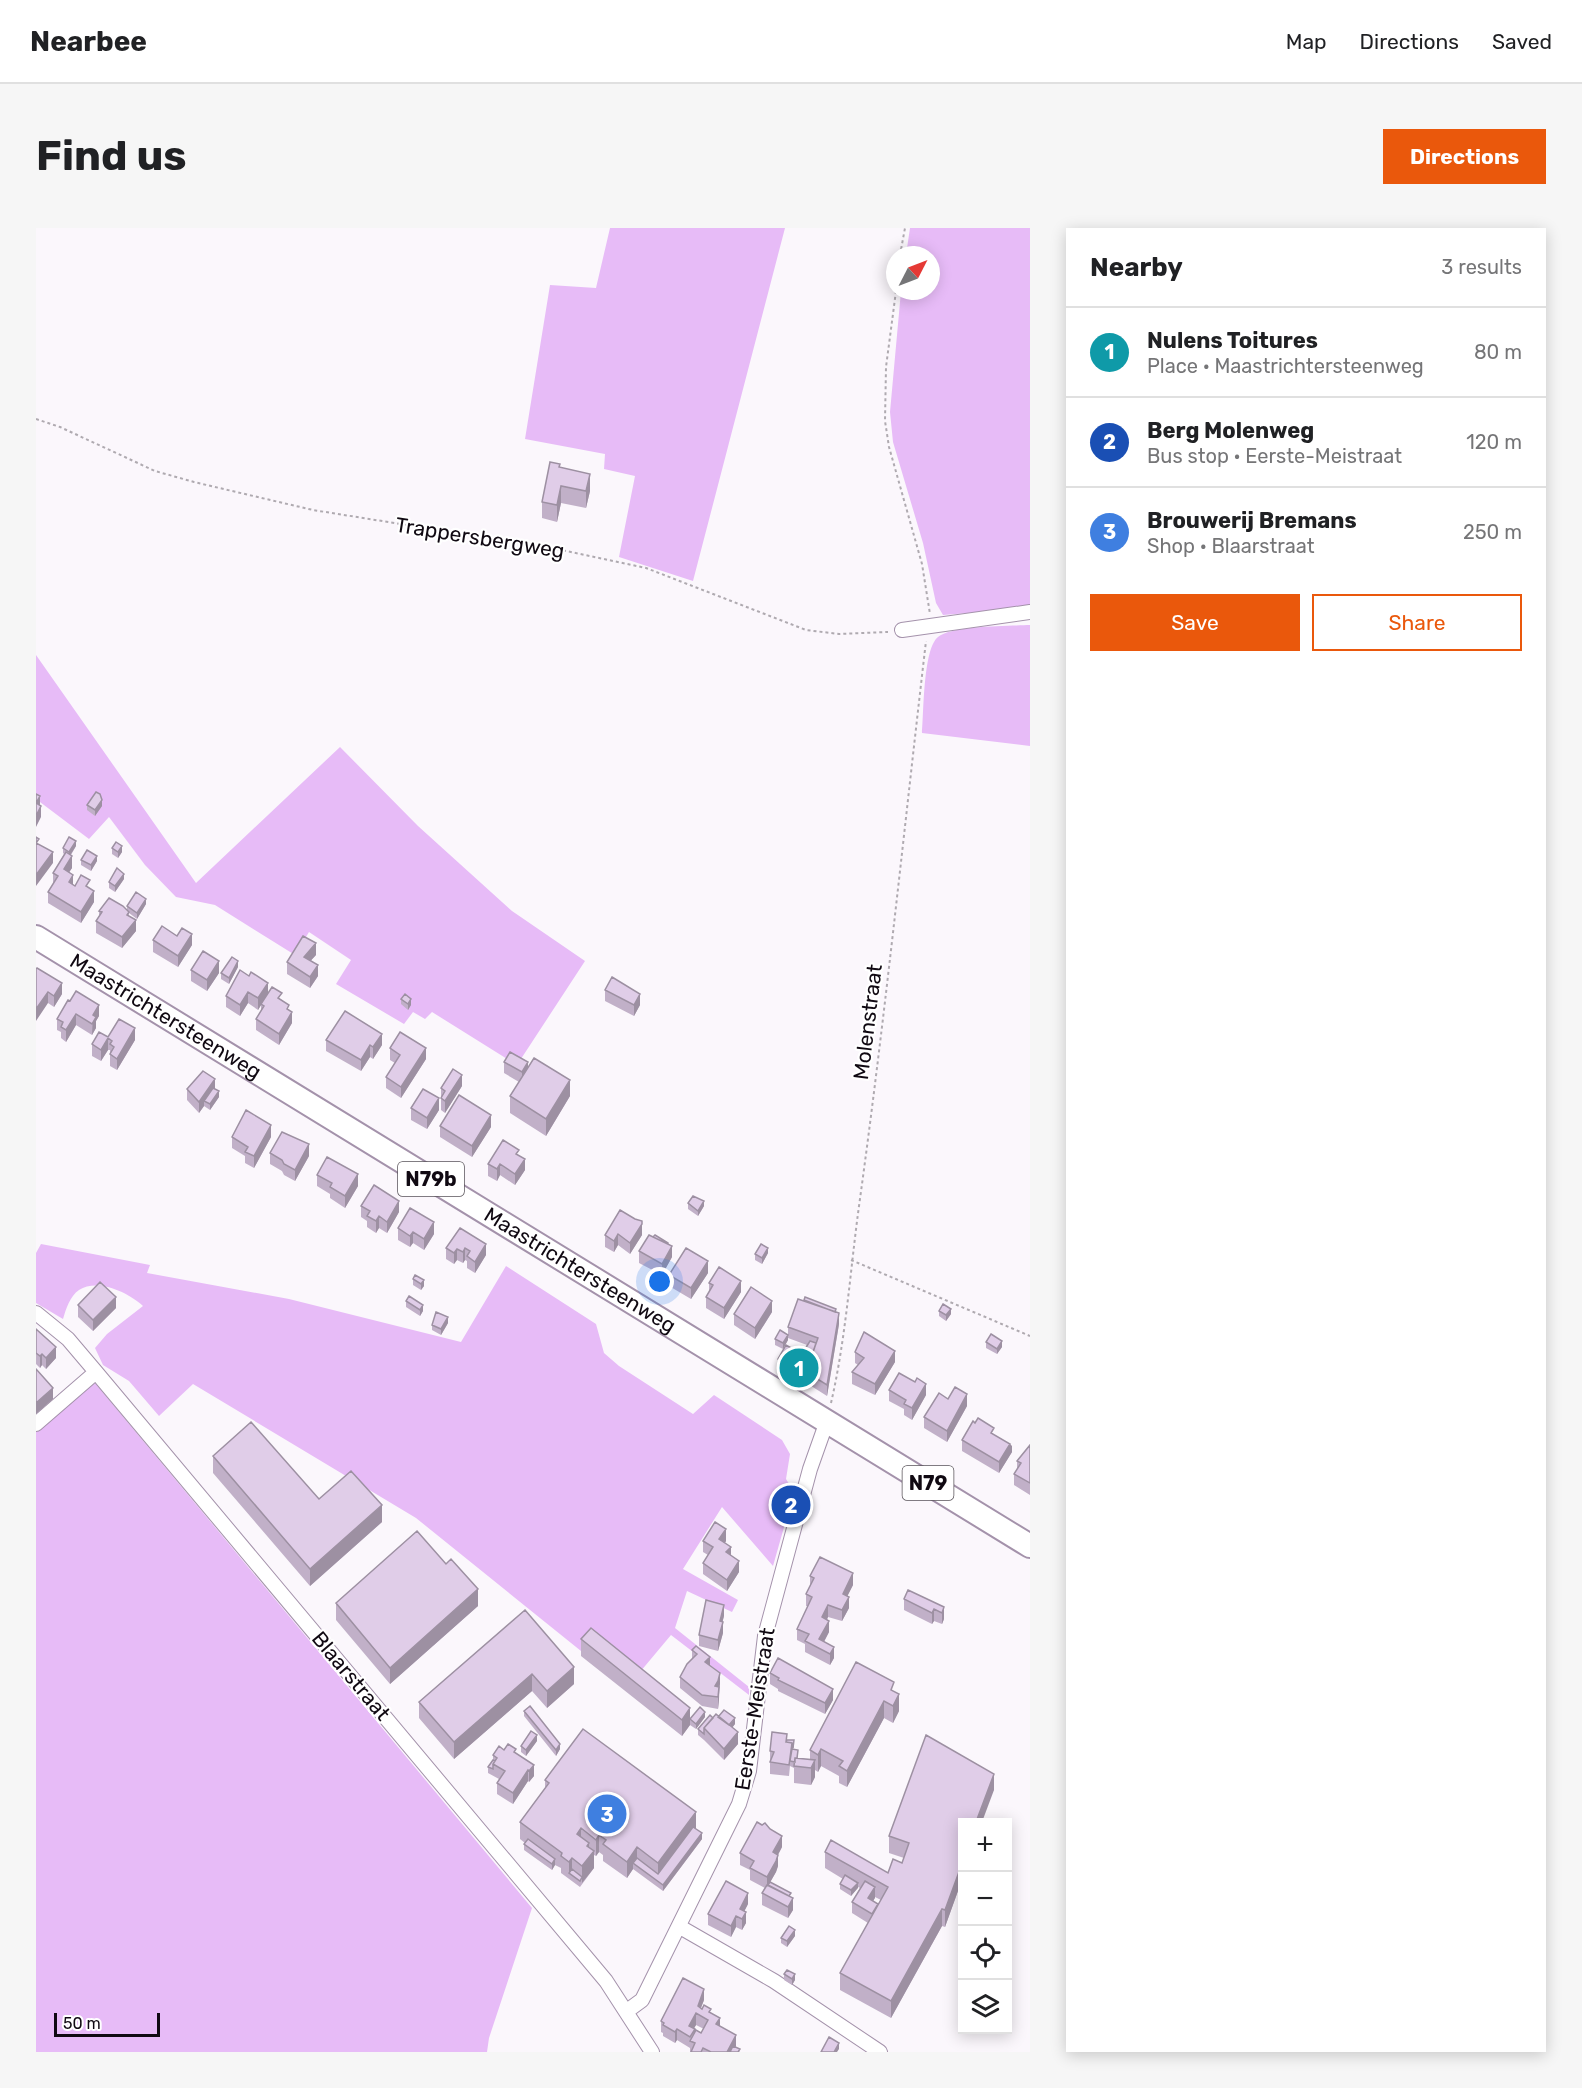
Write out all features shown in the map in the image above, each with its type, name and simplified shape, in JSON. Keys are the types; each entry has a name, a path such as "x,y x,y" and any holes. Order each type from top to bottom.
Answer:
{"main road":[{"name":"Maastrichtersteenweg","path":"36,937 1030,1546"}],"street":[{"path":"902,630 1030,612"},
{"name":"Blaarstraat","path":"36,1313 68,1339 599,1972 627,2011 647,2050"},
{"path":"36,1424 96,1372"},
{"name":"Eerste-Meistraat","path":"627,2011 642,2000 739,1804 749,1771 765,1636 810,1470 827,1421"},
{"path":"680,1927 774,1981 880,2052"}],"path":[{"path":"902,246 905,228"},
{"name":"Molenstraat","path":"827,1421 841,1358 851,1260 885,1023 896,891 930,626 922,564 888,447 885,421 886,367 895,300"},
{"name":"Trappersbergweg","path":"36,419 60,427 155,471 194,482 313,510 557,549 646,568 806,630 839,634 902,630"},
{"path":"851,1260 1030,1336"}],"shaded area":[{"path":"610,228 785,228 693,581 619,557 635,476 604,469 605,454 525,439 550,285 596,288"},
{"path":"910,228 1030,228 1030,608 943,615 936,603 923,543 893,442 890,412 900,300 940,300 940,246 907,246"},
{"path":"1030,625 1030,746 922,733 929,654 938,637 955,630 968,628"},
{"path":"36,655 196,883 340,747 418,826 512,911 585,961 517,1065 432,1012 425,1019 413,1012 404,1024 336,984 351,960 309,932 295,955 215,905 176,897 145,865 109,817 89,839 36,799"},
{"path":"41,1244 150,1265 147,1273 289,1299 461,1342 506,1266 596,1324 604,1353 619,1366 693,1414 714,1395 782,1440 790,1454 786,1479 794,1492 773,1566 722,1507 683,1569 738,1600 732,1612 687,1591 675,1628 749,1687 749,1695 671,1635 635,1678 591,1641 581,1651 416,1518 193,1384 159,1416 129,1381 103,1365 95,1348 107,1334 143,1306 130,1296 104,1286 79,1290 69,1303 63,1319 36,1303 36,1253"},
{"path":"95,1383 532,1908 489,2038 487,2052 36,2052 36,1431"}],"building":[{"path":"550,462 560,464 559,467 590,474 586,491 561,486 557,505 542,502"},
{"path":"96,792 100,794 102,800 95,810 87,805"},
{"path":"36,803 41,806 36,816"},
{"path":"69,837 76,841 69,852 63,848"},
{"path":"116,842 122,846 118,852 112,848"},
{"path":"36,843 53,852 36,875"},
{"path":"87,850 97,856 91,865 81,860"},
{"path":"66,852 72,856 64,869 73,875 69,882 75,886 81,875 90,880 86,886 94,891 81,912 48,892 58,876 53,873"},
{"path":"117,868 124,874 115,886 109,882"},
{"path":"136,892 146,899 137,913 127,906"},
{"path":"109,898 123,906 129,912 127,915 136,920 122,937 96,921 102,912 99,911"},
{"path":"162,926 177,936 182,928 192,934 178,956 153,940"},
{"path":"303,936 316,943 304,957 318,965 310,977 287,962"},
{"path":"203,951 219,961 207,980 191,970"},
{"path":"232,957 238,961 229,978 221,973"},
{"path":"36,969 62,983 54,996 48,992 36,1009"},
{"path":"240,970 249,976 251,972 268,983 258,998 248,992 240,1005 226,996"},
{"path":"612,977 640,994 634,1005 605,990"},
{"path":"272,987 282,993 278,998 289,1005 287,1009 292,1012 279,1034 256,1019 264,1006 261,1004"},
{"path":"76,991 99,1005 93,1015 96,1017 92,1024 76,1014 66,1030 61,1027 63,1022 57,1019"},
{"path":"405,994 411,999 408,1004 401,999"},
{"path":"345,1011 382,1034 373,1047 370,1045 361,1060 326,1040"},
{"path":"119,1019 135,1028 117,1059 110,1054 114,1047 108,1038 101,1050 92,1044 99,1032 108,1037"},
{"path":"400,1032 426,1048 401,1087 386,1077 400,1055 390,1048"},
{"path":"510,1052 528,1062 522,1072 504,1062"},
{"path":"534,1058 570,1080 546,1119 510,1096"},
{"path":"453,1069 462,1075 445,1101 441,1098 445,1091 441,1088"},
{"path":"203,1071 215,1079 199,1102 187,1089"},
{"path":"213,1088 219,1091 210,1104 204,1101"},
{"path":"423,1089 439,1098 427,1118 411,1108"},
{"path":"459,1095 491,1115 472,1146 440,1126"},
{"path":"246,1110 271,1125 254,1156 245,1152 248,1147 232,1137"},
{"path":"282,1132 309,1144 295,1170 270,1153"},
{"path":"503,1140 519,1150 516,1154 525,1159 515,1174 500,1164 497,1169 488,1164"},
{"path":"327,1157 358,1174 345,1196 330,1187 332,1183 317,1175"},
{"path":"374,1185 399,1201 387,1222 379,1216 376,1221 367,1216 370,1211 361,1206"},
{"path":"693,1196 704,1201 698,1211 688,1203"},
{"path":"410,1208 434,1222 424,1239 413,1232 410,1236 398,1228"},
{"path":"620,1210 642,1221 630,1243 618,1234 614,1241 605,1235"},
{"path":"460,1228 486,1244 475,1262 467,1256 470,1251 465,1248 463,1252 457,1249 454,1253 446,1248"},
{"path":"649,1235 672,1246 662,1264 639,1251"},
{"path":"655,1235 668,1243 668,1244 653,1237"},
{"path":"761,1244 768,1248 762,1258 755,1254"},
{"path":"686,1248 708,1261 691,1288 669,1275"},
{"path":"719,1267 741,1281 724,1308 706,1297 713,1285 709,1283"},
{"path":"415,1275 424,1280 421,1284 413,1279"},
{"path":"100,1282 116,1297 93,1320 78,1305"},
{"path":"751,1287 772,1301 755,1328 734,1314"},
{"path":"409,1296 423,1305 420,1310 406,1301"},
{"path":"805,1297 836,1309 835,1312 804,1300"},
{"path":"798,1299 839,1313 827,1385 811,1375 819,1359 812,1355 818,1338 788,1327"},
{"path":"943,1304 951,1309 946,1315 939,1311"},
{"path":"436,1312 448,1317 441,1329 432,1325"},
{"path":"36,1329 56,1347 46,1358 36,1353"},
{"path":"780,1330 788,1335 783,1343 775,1339"},
{"path":"864,1332 895,1351 875,1384 852,1372 864,1358 855,1352"},
{"path":"991,1334 1002,1341 997,1349 986,1342"},
{"path":"810,1341 816,1343 812,1361 817,1363 811,1375 811,1381 778,1359 786,1345 802,1354"},
{"path":"36,1369 53,1388 36,1403"},
{"path":"899,1373 915,1382 917,1378 926,1384 912,1408 904,1404 906,1400 889,1390"},
{"path":"955,1387 967,1394 947,1431 924,1417 939,1393 948,1399"},
{"path":"978,1418 994,1428 991,1433 1010,1444 999,1462 962,1440 973,1421 975,1423"},
{"path":"251,1422 319,1499 351,1471 382,1505 310,1569 213,1456"},
{"path":"1030,1445 1030,1483 1014,1474 1021,1463 1017,1461"},
{"path":"715,1522 726,1529 719,1539 731,1547 726,1552 739,1561 727,1580 703,1563 713,1547 703,1541"},
{"path":"417,1531 446,1564 451,1559 478,1589 390,1668 336,1603"},
{"path":"820,1557 853,1573 843,1594 849,1597 842,1610 828,1605 822,1617 829,1621 819,1639 834,1647 830,1654 805,1641 809,1634 797,1629 812,1597 806,1594 814,1578 810,1576"},
{"path":"908,1590 944,1607 942,1613 934,1609 932,1613 904,1599"},
{"path":"706,1600 724,1605 720,1621 723,1622 718,1640 699,1635"},
{"path":"525,1610 574,1667 547,1691 532,1674 454,1742 419,1702"},
{"path":"591,1628 690,1708 682,1720 581,1639"},
{"path":"696,1646 710,1657 705,1662 720,1673 715,1686 719,1687 718,1697 702,1695 680,1677 687,1664 697,1654 692,1650"},
{"path":"778,1658 833,1689 825,1703 778,1680 779,1678 770,1673"},
{"path":"856,1662 894,1682 891,1690 899,1694 893,1706 884,1701 847,1771 839,1766 843,1761 821,1749 818,1755 810,1750"},
{"path":"530,1706 560,1744 556,1750 524,1711"},
{"path":"700,1707 705,1712 696,1724 690,1719"},
{"path":"724,1710 735,1718 729,1725 718,1717"},
{"path":"716,1714 738,1732 724,1749 704,1728"},
{"path":"710,1715 713,1718 704,1728 704,1734 698,1729"},
{"path":"583,1729 696,1812 658,1863 637,1847 627,1862 603,1844 606,1840 599,1835 596,1840 581,1828 577,1834 589,1843 587,1846 594,1851 582,1866 572,1858 569,1862 561,1856 562,1853 520,1822 549,1783 545,1780"},
{"path":"531,1731 537,1735 526,1750 521,1746"},
{"path":"772,1732 787,1734 786,1742 792,1743 789,1765 770,1762 774,1752 770,1751"},
{"path":"926,1735 994,1774 978,1818 958,1818 958,1875 945,1910 942,1909 891,2001 840,1973 888,1887 825,1852 831,1840 888,1873 893,1859 902,1863 909,1843 889,1836"},
{"path":"794,1740 793,1748 792,1743 786,1742"},
{"path":"508,1744 516,1749 514,1752 534,1765 528,1770 513,1793 497,1783 505,1771 493,1764 497,1758 493,1755 499,1746 504,1750"},
{"path":"792,1749 798,1750 795,1762 790,1761"},
{"path":"795,1758 815,1760 811,1768 794,1766"},
{"path":"493,1760 495,1761 493,1769 488,1767"},
{"path":"757,1822 762,1825 765,1823 782,1836 773,1852 778,1855 776,1861 767,1877 750,1868 754,1861 740,1853"},
{"path":"693,1827 702,1833 663,1885 633,1863 637,1858 658,1874"},
{"path":"528,1839 555,1859 552,1864 524,1844"},
{"path":"572,1869 582,1877 580,1881 569,1873"},
{"path":"845,1875 858,1883 851,1890 840,1884"},
{"path":"726,1881 748,1893 740,1909 746,1912 742,1919 736,1916 731,1926 708,1914"},
{"path":"865,1881 875,1887 868,1898 878,1904 872,1914 852,1902"},
{"path":"770,1882 791,1893 789,1896 768,1885"},
{"path":"767,1885 793,1898 788,1907 762,1893"},
{"path":"789,1926 795,1930 787,1941 781,1938"},
{"path":"787,1970 795,1974 792,1979 784,1974"},
{"path":"683,1978 704,1989 698,2006 702,2009 704,2005 711,2009 709,2012 720,2018 716,2024 736,2035 727,2052 711,2052 703,2048 701,2052 691,2052 695,2043 690,2041 696,2030 701,2033 708,2020 696,2013 689,2026 695,2029 690,2037 677,2029 675,2032 663,2025 661,2021"},
{"path":"829,2037 839,2043 834,2052 821,2052"},
{"path":"733,2046 740,2049 738,2052 730,2052"}],"place":[{"name":"Nulens Toitures","path":"799,1368"},
{"name":"Berg Molenweg","path":"791,1505"},
{"name":"Brouwerij Bremans","path":"607,1814"}]}
